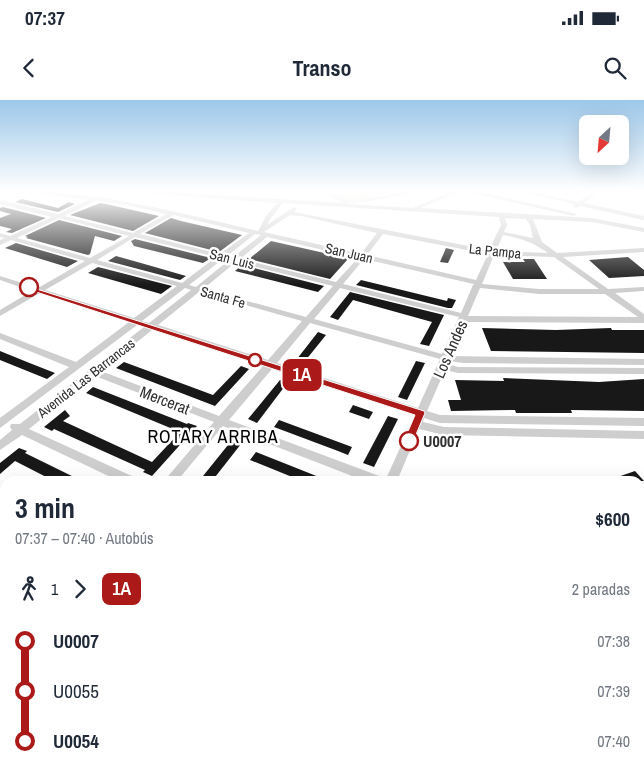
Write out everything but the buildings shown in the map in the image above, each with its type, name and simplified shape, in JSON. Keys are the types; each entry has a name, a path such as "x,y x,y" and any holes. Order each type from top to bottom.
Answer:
{"street":[{"path":"0,243 47,222"},
{"name":"San Luis","path":"82,222 464,316 642,316"},
{"path":"0,313 158,222"},
{"name":"San Juan","path":"212,222 479,283"},
{"path":"261,232 266,222"},
{"path":"261,232 277,222"},
{"name":"La Pampa","path":"334,222 492,253 555,255 644,250"},
{"name":"Los Andes","path":"393,476 479,283 504,222"},
{"path":"532,222 535,226 536,238 539,243"},
{"path":"602,222 644,230"},
{"path":"616,224 644,224"},
{"name":"Avenida Las Barrancas","path":"1,422 221,257 261,232"},
{"name":"Avenida Las Barrancas","path":"0,446 234,260 261,232"},
{"path":"174,476 363,256 380,232"},
{"path":"500,233 524,237 539,243 642,316"},
{"name":"Santa Fe","path":"0,235 308,321 444,362"},
{"path":"0,278 270,365 418,419 444,431 644,434"},
{"path":"479,283 597,285 644,281"},
{"path":"479,283 508,290 606,291 644,289"},
{"path":"0,336 77,366"},
{"path":"444,362 472,360 644,362"},
{"path":"444,362 458,370 644,371"},
{"name":"Mercerat","path":"93,372 365,476"},
{"path":"418,419 644,422"},
{"path":"1,422 119,476"}],"bus line":[{"name":"1A","path":"29,287 421,413 409,441"}],"place":[{"name":"U0007","path":"409,441"}],"district":[{"name":"ROTARY ARRIBA","path":"213,436"}]}
